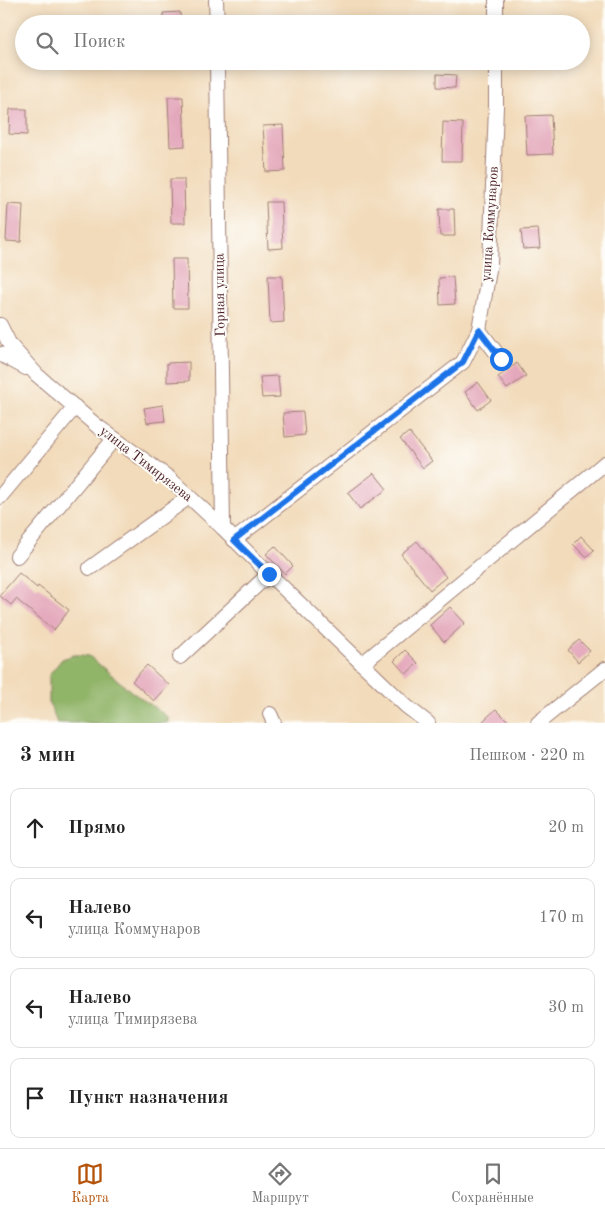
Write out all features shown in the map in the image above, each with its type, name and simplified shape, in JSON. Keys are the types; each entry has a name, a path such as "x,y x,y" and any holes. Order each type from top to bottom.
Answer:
{"street":[{"path":"216,0 217,15"},
{"path":"496,0 496,15"},
{"name":"Горная улица","path":"217,70 223,528"},
{"name":"улица Коммунаров","path":"234,540 463,362 479,330 490,264 496,70"},
{"name":"улица Тимирязева","path":"0,325 10,345 37,375 97,426 169,478 406,706 428,723"},
{"path":"479,330 501,359"},
{"path":"0,354 37,375"},
{"path":"0,497 75,407"},
{"path":"17,556 114,439"},
{"path":"362,664 605,463"},
{"path":"90,568 189,497"},
{"path":"180,657 269,574"},
{"path":"538,723 605,669"}],"green space":[{"path":"74,655 89,656 132,692 168,717 168,723 57,723 49,703 49,675 62,659"}],"building":[{"path":"180,12 180,15 163,15 163,13"},
{"path":"437,74 456,75 455,88 437,87"},
{"path":"168,97 183,97 185,146 170,147"},
{"path":"10,109 27,109 27,135 9,134"},
{"path":"551,115 553,154 527,155 525,116"},
{"path":"443,122 463,123 462,161 442,161"},
{"path":"283,125 285,171 266,172 263,126"},
{"path":"170,179 184,179 185,223 171,223"},
{"path":"266,202 281,202 283,248 268,249"},
{"path":"8,204 23,205 21,242 6,241"},
{"path":"439,209 454,209 455,236 440,236"},
{"path":"538,229 540,248 523,249 521,230"},
{"path":"172,259 187,259 188,308 173,308"},
{"path":"268,276 282,276 284,322 270,323"},
{"path":"453,277 455,304 440,305 439,278"},
{"path":"189,362 189,381 167,382 167,363"},
{"path":"517,363 526,376 507,389 498,377"},
{"path":"278,376 280,397 262,398 260,377"},
{"path":"478,382 491,400 478,410 465,392"},
{"path":"163,405 165,421 147,423 144,408"},
{"path":"303,412 305,435 285,437 283,413"},
{"path":"409,432 432,461 423,468 400,439"},
{"path":"374,473 387,489 360,509 348,493"},
{"path":"581,536 594,550 586,557 573,544"},
{"path":"417,541 446,577 430,590 401,554"},
{"path":"275,546 293,566 285,574 266,554"},
{"path":"19,573 69,610 54,630 16,599 11,605 0,596"},
{"path":"450,607 465,623 444,642 430,625"},
{"path":"579,640 590,651 578,662 568,650"},
{"path":"405,650 418,663 406,674 394,661"},
{"path":"147,665 169,685 154,701 132,681"},
{"path":"496,709 510,723 481,723"}],"route":[{"path":"269,574 234,540 463,362 479,330 501,359"}]}
